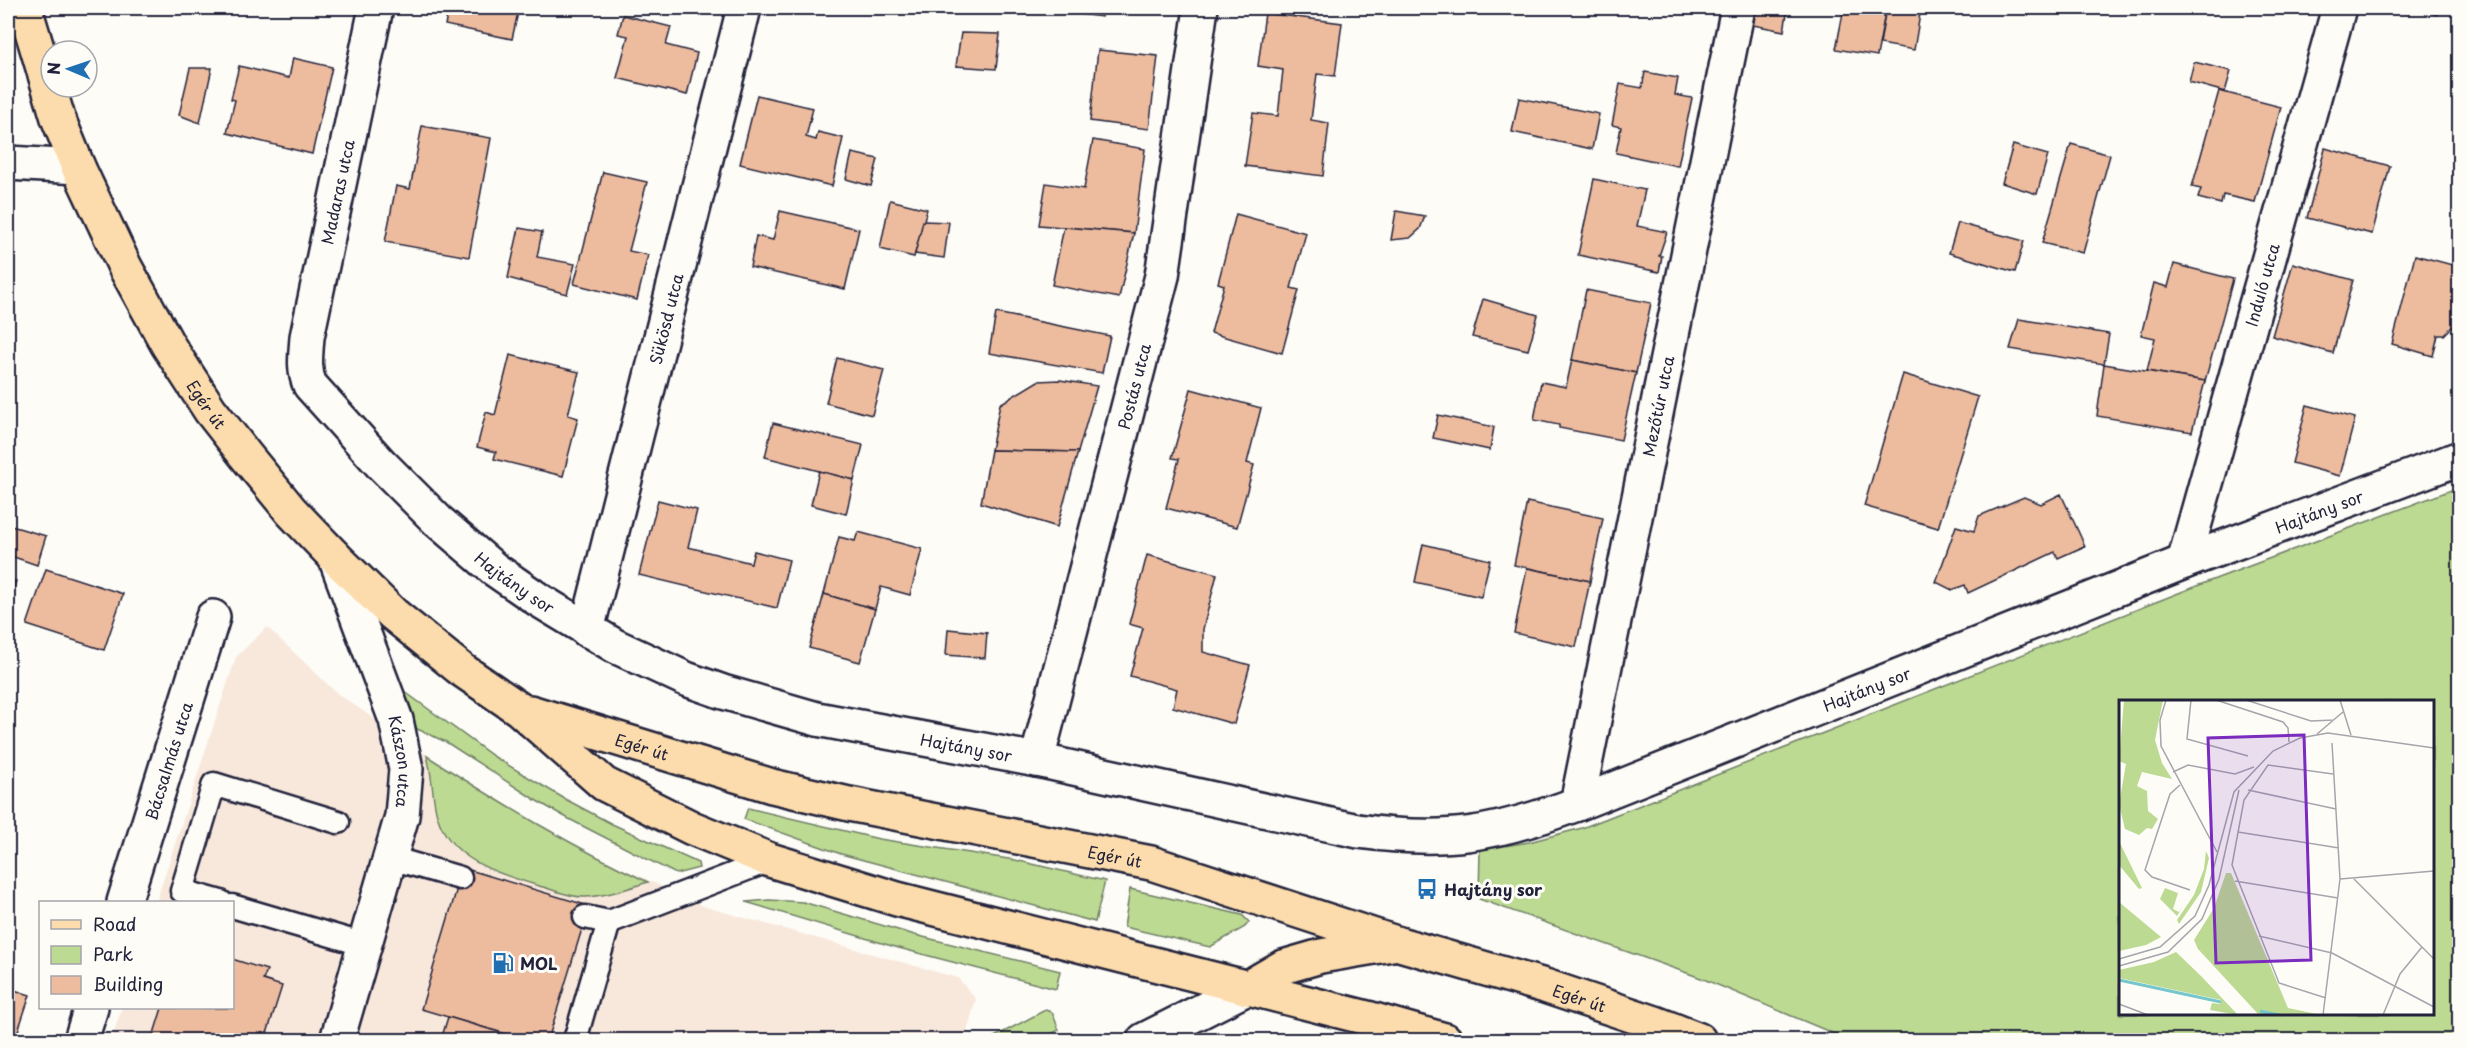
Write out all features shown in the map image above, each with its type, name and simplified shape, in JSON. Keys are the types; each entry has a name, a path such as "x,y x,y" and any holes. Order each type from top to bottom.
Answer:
{"main road":[{"name":"Egér út","path":"25,8 58,118 78,167 125,267 168,345 210,410 291,511 393,614 462,670 519,709 603,784 692,828 770,860 897,899 1371,1018 1445,1041"},
{"name":"Egér út","path":"519,709 699,764 816,796 1151,864 1396,943 1545,986 1655,1023 1700,1041"},
{"path":"1247,988 1283,967 1321,956 1396,943"}],"street":[{"name":"Madaras utca","path":"307,378 307,337 376,8"},
{"name":"Sükösd utca","path":"587,630 744,8"},
{"name":"Postás utca","path":"1037,760 1162,276 1201,8"},
{"name":"Mezőtúr utca","path":"1577,804 1738,8"},
{"name":"Induló utca","path":"2184,562 2339,8"},
{"path":"8,164 78,167"},
{"name":"Hajtány sor","path":"307,378 321,399 357,438 462,543 515,585 587,630 648,663 723,692 817,718 1037,760 1358,831 1398,837 1439,837 1482,833 1525,823 2184,562 2460,458"},
{"name":"Kászon utca","path":"335,557 396,720 406,769 402,816 337,1041"},
{"name":"Bácsalmás utca","path":"125,901 213,617"},
{"path":"1144,1041 1247,988"},
{"path":"81,1041 91,1009"}],"lane":[{"path":"214,901 182,891 213,784 338,822"},
{"path":"391,858 460,878"},
{"path":"585,917 609,922 770,860"},
{"path":"234,907 365,945"},
{"path":"574,1041 609,922"}],"shaded area":[{"path":"267,627 338,694 529,825 706,907 958,978 976,999 965,1039 111,1040 122,1009 234,1009 234,901 156,901 236,657"}],"green space":[{"path":"2459,487 2459,1040 1849,1040 1701,978 1479,899 1480,850 1529,842 1582,828 2194,587"},
{"path":"401,689 493,756 612,824 698,863 699,868 676,874 569,819 446,742 417,729 407,709"},
{"path":"427,756 536,823 648,882 602,895 576,897 502,874 474,861 450,841 438,820"},
{"path":"748,808 879,839 1015,860 1105,881 1095,922 841,854 744,819"},
{"path":"1130,889 1242,915 1249,922 1245,927 1210,947 1124,927"},
{"path":"769,900 803,902 915,935 1060,971 1056,989 895,947 746,902"},
{"path":"1045,1010 1052,1012 1059,1030 1039,1040 989,1040"}],"building":[{"path":"449,8 519,8 512,39 445,25"},
{"path":"1029,8 1104,8 1102,17"},
{"path":"1757,8 1788,8 1784,31 1753,25"},
{"path":"1844,8 1886,8 1877,56 1836,49"},
{"path":"1886,8 1921,8 1914,50 1880,44"},
{"path":"2416,8 2448,8 2437,15"},
{"path":"1265,13 1342,23 1335,76 1317,74 1311,120 1329,123 1323,176 1245,166 1253,113 1278,116 1283,70 1258,66"},
{"path":"623,15 671,27 666,45 697,53 687,95 617,78 628,36 618,34"},
{"path":"961,33 1000,34 996,69 956,66"},
{"path":"1098,50 1158,56 1149,129 1090,121"},
{"path":"293,58 332,67 312,154 227,133 235,100 231,99 239,66 289,78"},
{"path":"2194,62 2231,71 2225,92 2189,82"},
{"path":"190,68 212,68 200,123 179,115"},
{"path":"1645,72 1678,78 1675,95 1692,98 1678,166 1616,153 1621,127 1612,125 1620,84 1642,88"},
{"path":"2219,91 2281,107 2255,202 2223,195 2221,204 2198,198 2201,189 2192,187"},
{"path":"757,95 813,108 806,137 816,140 818,132 843,138 832,186 740,164"},
{"path":"1519,98 1599,114 1592,149 1512,132"},
{"path":"422,126 491,138 469,257 385,242 396,186 410,189"},
{"path":"1093,140 1145,149 1134,233 1039,225 1046,183 1084,189"},
{"path":"2071,144 2110,155 2083,253 2042,243"},
{"path":"2013,145 2048,155 2037,194 2002,183"},
{"path":"2325,148 2390,166 2372,234 2307,218"},
{"path":"852,153 878,159 871,186 846,179"},
{"path":"603,172 647,182 629,251 648,255 637,300 574,284"},
{"path":"1594,179 1645,190 1637,226 1667,232 1659,256 1662,256 1659,272 1578,255"},
{"path":"890,200 927,209 914,257 880,249"},
{"path":"780,211 859,229 845,289 750,267 756,236 773,240"},
{"path":"1396,211 1425,216 1420,229 1410,238 1391,240"},
{"path":"1236,214 1306,233 1291,288 1299,290 1282,353 1211,333 1224,285 1218,283"},
{"path":"923,221 949,222 944,258 915,254"},
{"path":"1958,223 2024,241 2015,272 1949,253"},
{"path":"1064,227 1134,233 1119,298 1052,285"},
{"path":"519,228 542,232 537,257 575,264 567,294 508,278"},
{"path":"2415,255 2460,267 2460,329 2452,327 2444,335 2438,335 2433,356 2392,344"},
{"path":"2293,263 2353,280 2333,353 2272,336"},
{"path":"2174,264 2233,279 2205,381 2147,371 2155,338 2141,335 2154,283 2168,287"},
{"path":"1586,290 1651,303 1636,373 1572,360"},
{"path":"1483,299 1538,315 1528,350 1472,337"},
{"path":"996,313 1110,336 1102,373 989,353"},
{"path":"2019,319 2109,334 2104,364 2010,349"},
{"path":"510,355 579,372 568,415 578,418 563,476 494,459 496,452 477,447 486,412 495,415"},
{"path":"837,358 884,370 872,415 826,403"},
{"path":"1572,360 1636,373 1621,440 1559,428 1559,425 1534,420 1541,382 1566,387"},
{"path":"2104,364 2205,381 2192,432 2097,416"},
{"path":"1903,374 1978,397 1938,528 1864,506"},
{"path":"1060,380 1097,386 1078,452 991,450 1000,404 1038,381"},
{"path":"1191,389 1261,408 1247,463 1254,465 1237,527 1166,508 1179,459 1172,458"},
{"path":"2307,405 2355,418 2340,476 2292,463"},
{"path":"1438,415 1494,427 1490,450 1433,438"},
{"path":"773,423 863,445 854,480 765,457"},
{"path":"991,450 1078,452 1057,527 981,503"},
{"path":"819,471 854,480 846,514 811,505"},
{"path":"2061,494 2085,546 2058,558 2055,552 1968,593 1965,585 1952,590 1936,582 1956,526 1974,531 1979,516 2024,497 2041,504"},
{"path":"658,500 697,510 688,547 751,563 754,551 789,560 777,608 639,575"},
{"path":"1527,502 1603,518 1590,581 1514,565"},
{"path":"8,525 46,536 37,565 8,555"},
{"path":"858,532 922,549 910,595 881,587 875,609 824,594 839,537 855,541"},
{"path":"1423,544 1490,560 1481,597 1415,582"},
{"path":"1147,555 1217,574 1203,629 1203,652 1250,665 1234,724 1173,707 1177,689 1130,676 1143,628 1129,624"},
{"path":"1527,568 1590,581 1576,647 1514,633"},
{"path":"46,569 123,594 104,650 27,625"},
{"path":"8,579 16,581 9,601 8,601"},
{"path":"824,594 875,609 860,662 809,648"},
{"path":"948,629 987,633 985,658 946,655"},
{"name":"MOL","path":"463,868 589,906 548,1040 526,1040 421,1009"},
{"path":"234,960 267,970 263,980 282,986 265,1040 152,1040 162,1009 234,1009"},
{"path":"8,988 30,995 15,1040 8,1040"},
{"path":"448,1017 526,1040 441,1040"}],"place":[{"name":"Hajtány sor","path":"1427,889"},
{"name":"MOL","path":"503,963"}]}
